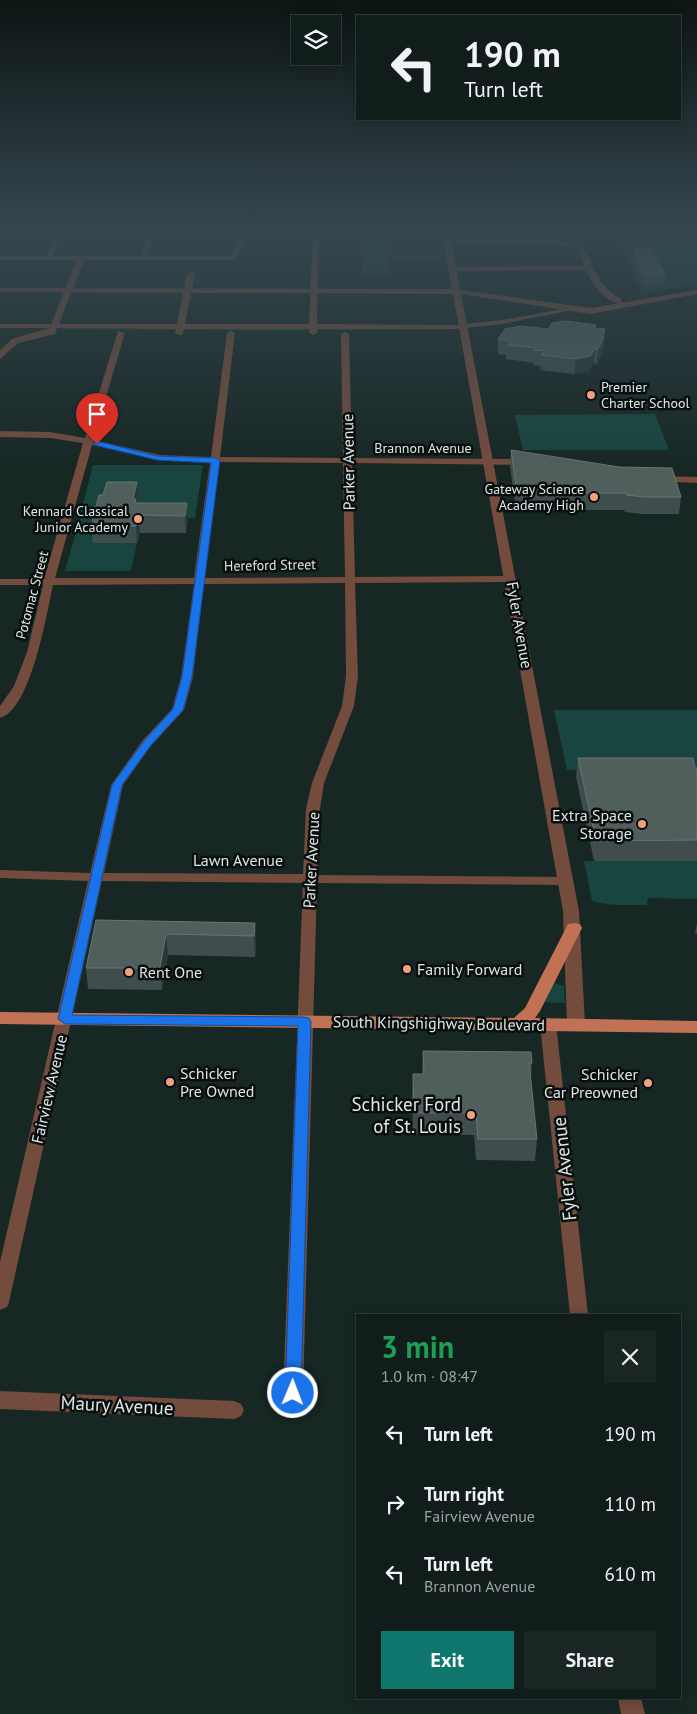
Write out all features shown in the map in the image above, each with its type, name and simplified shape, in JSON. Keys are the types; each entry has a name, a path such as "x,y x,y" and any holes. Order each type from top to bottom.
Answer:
{"main road":[{"path":"519,1023 532,1010 574,928"},
{"name":"South Kingshighway Boulevard","path":"0,1018 519,1023 697,1027"}],"street":[{"path":"53,329 61,308"},
{"path":"179,330 184,308"},
{"path":"313,331 314,308"},
{"name":"Fyler Avenue","path":"460,308 574,928 572,960 576,1024"},
{"path":"18,326 121,333 179,330 231,333 464,329 579,308 591,311"},
{"path":"0,326 44,326 53,329 313,331 345,334 497,328 608,308"},
{"path":"3,336 44,326"},
{"path":"0,357 4,348 12,342 53,329"},
{"name":"Potomac Street","path":"0,714 13,698 24,678 49,581 121,333"},
{"name":"Fairview Avenue","path":"0,1302 117,785 147,743 178,710 187,677 231,333"},
{"name":"Parker Avenue","path":"293,1393 304,1022 313,809 318,784 348,706 352,676 345,334"},
{"name":"Brannon Avenue","path":"0,434 41,434 90,442 157,458 488,461 539,464"},
{"path":"651,480 697,480"},
{"name":"Hereford Street","path":"0,582 511,579"},
{"name":"Lawn Avenue","path":"0,874 96,877 566,881"},
{"name":"Fyler Avenue","path":"548,1024 579,1314"},
{"name":"Maury Avenue","path":"0,1400 234,1410"},
{"path":"630,1699 633,1714"}],"green space":[{"path":"62,329 170,329 174,330"},
{"path":"304,329 308,331 185,330"},
{"path":"450,329 452,330 319,330"},
{"path":"655,414 669,450 523,450 515,415"},
{"path":"93,465 203,465 195,518 142,518 136,510 138,499 95,512 91,515 80,515"},
{"path":"80,518 91,518 93,521 93,543 137,543 131,571 65,571"},
{"path":"554,710 697,710 697,768 567,770"},
{"path":"584,861 697,861 697,899 648,898 647,905 598,903 592,901"},
{"path":"555,983 564,986 565,1003 545,1002 552,985"}],"building":[{"path":"566,321 596,325 594,328 605,329 602,337 604,337 598,349 595,349 590,356 576,359 541,355 544,351 534,350 536,348 507,345 510,341 498,339 505,329 520,326 548,329 552,323"},
{"path":"511,450 619,467 672,468 681,497 644,497 627,495 626,493 517,493"},
{"path":"107,482 137,482 133,499 136,499 135,503 187,503 185,516 138,515 136,526 91,526 99,495 103,495"},
{"name":"Extra Space Storage","path":"578,758 693,758 695,768 697,768 697,840 596,841"},
{"path":"96,920 255,923 254,936 166,934 160,968 86,968"},
{"name":"Schicker Ford of St. Louis","path":"423,1051 531,1052 532,1063 529,1063 537,1139 478,1139 476,1113 414,1113 413,1074 424,1074"}],"place":[{"name":"Premier Charter School","path":"591,395"},
{"name":"Gateway Science Academy High","path":"594,497"},
{"name":"Kennard Classical Junior Academy","path":"138,519"},
{"name":"Extra Space Storage","path":"642,824"},
{"name":"Family Forward","path":"407,969"},
{"name":"Rent One","path":"129,972"},
{"name":"Schicker Pre Owned","path":"170,1082"},
{"name":"Schicker Car Preowned","path":"648,1083"},
{"name":"Schicker Ford of St. Louis","path":"471,1115"}],"route":[{"path":"97,444 157,458 216,460 198,581 187,677 178,710 147,743 117,785 107,821 65,1019 304,1022 293,1393"}]}
